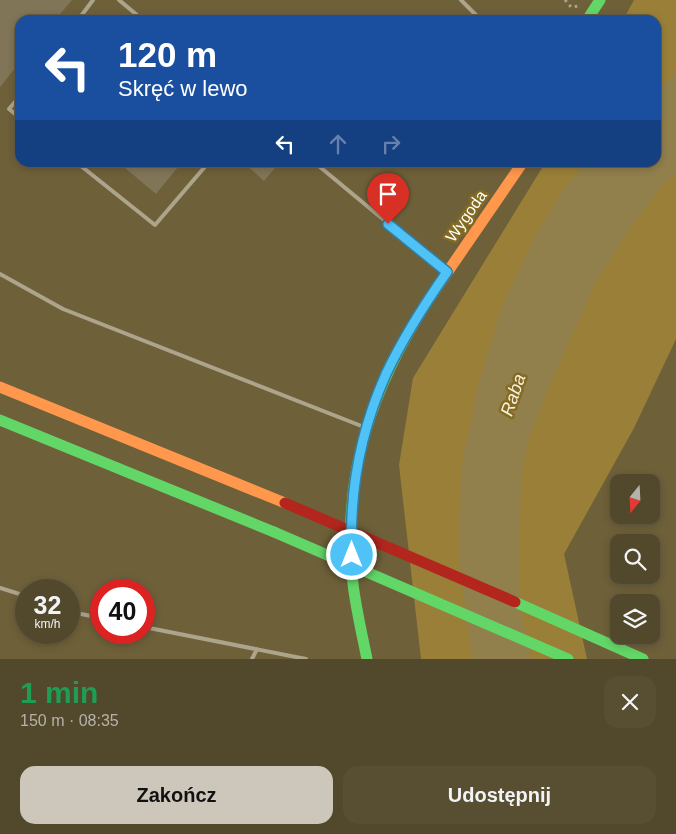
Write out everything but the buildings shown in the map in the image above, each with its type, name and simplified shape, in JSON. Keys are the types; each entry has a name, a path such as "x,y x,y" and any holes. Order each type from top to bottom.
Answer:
{"main road":[{"path":"590,15 600,0"},
{"name":"Wygoda","path":"367,659 353,583 351,541 353,491 367,428 375,402 387,373 427,301 520,167"},
{"path":"0,387 285,503 643,659"},
{"path":"0,420 274,532 568,659"}],"lane":[{"path":"82,15 94,0"},
{"path":"118,0 137,15"},
{"path":"461,0 476,15"},
{"path":"15,102 9,109 15,114"},
{"path":"82,167 155,225 205,167"},
{"path":"320,167 447,272"},
{"path":"0,274 63,309 367,428"},
{"path":"0,588 15,593"},
{"path":"155,629 306,659"},
{"path":"252,659 258,650"}],"path":[{"path":"565,0 571,7"}],"shaded area":[{"path":"634,0 676,0 676,339 634,428 564,554 587,659 421,659 399,465 413,378 543,167 661,167 661,15 626,15"}],"water":[{"name":"Raba","path":"676,72 676,173 663,185 628,231 597,280 552,379 529,437 521,477 519,578 521,613 531,659 472,659 459,560 461,469 477,389 502,306 536,234 566,186 583,167 661,167 661,86"}],"traffic: fast":[{"path":"590,15 600,0"},
{"path":"367,659 354,593 350,544 356,470 376,400 391,366 429,299"},
{"path":"0,420 274,532"},
{"path":"274,532 568,659"},
{"path":"515,602 643,659"}],"traffic: slow":[{"path":"429,299 520,167"},
{"path":"0,387 285,503"}],"traffic: jam":[{"path":"285,503 515,602"}],"route":[{"path":"352,555 353,491 360,455 375,402 407,334 447,272 388,224"}]}
